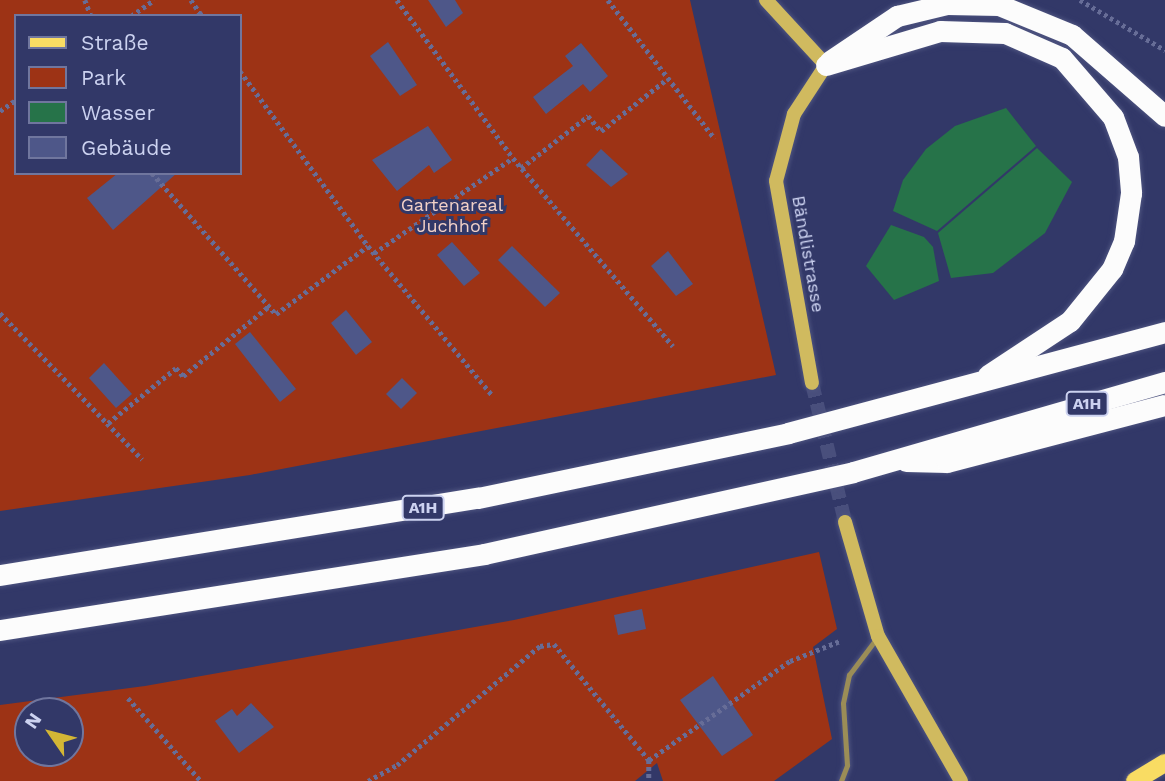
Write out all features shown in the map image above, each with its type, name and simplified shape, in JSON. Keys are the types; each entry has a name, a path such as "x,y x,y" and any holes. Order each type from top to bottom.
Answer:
{"highway":[{"path":"826,65 897,16 947,4 999,5 1072,35 1165,116"},
{"path":"826,65 940,31 1005,33 1062,58 1113,117 1128,157 1131,193 1124,241 1112,269 1070,321 972,386"},
{"name":"A1H","path":"0,575 478,498 972,386 1165,332"},
{"name":"A1H","path":"0,630 484,554 894,460 1165,382"},
{"path":"894,460 947,462 1165,405"}],"main road":[{"path":"1135,781 1165,763"}],"street":[{"path":"766,0 826,65"},
{"name":"Bändlistrasse","path":"812,383 776,181 786,131 826,65"},
{"path":"845,522 878,636 961,781"}],"lane":[{"path":"841,781 849,676 878,636"}],"path":[{"path":"134,14 154,0"},
{"path":"397,0 513,158 673,346"},
{"path":"608,0 715,139"},
{"path":"1080,0 1165,50"},
{"path":"242,74 368,246 494,396"},
{"path":"522,168 588,116 601,131 667,79"},
{"path":"374,253 513,158"},
{"path":"154,175 276,314 368,246"},
{"path":"108,424 176,368 183,376 269,306"},
{"path":"0,313 142,459"},
{"path":"649,760 790,661 840,641"},
{"path":"368,781 397,765 540,646 554,644 649,760 649,781"},
{"path":"128,698 201,781"}],"green space":[{"name":"Gartenareal Juchhof","path":"0,0 690,0 776,375 250,475 0,511"},
{"path":"819,552 837,629 813,647 832,739 774,781 663,781 657,763 635,781 0,781 0,705 14,703 14,767 84,767 84,697 61,697 145,686 514,620"}],"water":[{"path":"1006,108 1036,146 937,231 893,211 903,180 926,149 955,126"},
{"path":"1037,148 1072,182 1045,233 993,273 951,278 938,233"},
{"path":"891,225 924,237 933,247 939,281 894,300 866,266"}],"building":[{"path":"428,0 455,0 463,13 446,27"},
{"path":"388,42 417,85 400,96 370,56"},
{"path":"581,43 608,76 590,92 583,84 546,114 533,97 573,66 565,56"},
{"path":"428,126 452,160 434,173 429,165 397,191 372,160"},
{"path":"601,149 628,174 611,187 586,165"},
{"path":"116,175 175,175 113,230 87,198"},
{"path":"452,242 480,273 464,286 437,255"},
{"path":"512,246 560,293 545,307 498,260"},
{"path":"668,251 693,284 676,296 651,266"},
{"path":"346,310 372,342 356,355 331,323"},
{"path":"250,332 296,389 280,402 235,344"},
{"path":"104,363 132,394 116,408 89,378"},
{"path":"402,378 417,393 401,409 386,394"},
{"path":"642,609 646,629 618,635 614,615"},
{"path":"713,676 753,735 722,756 680,700"},
{"path":"251,703 274,727 239,753 215,721 232,709 237,716"}],"tunnel":[{"path":"812,383 845,522"}]}
